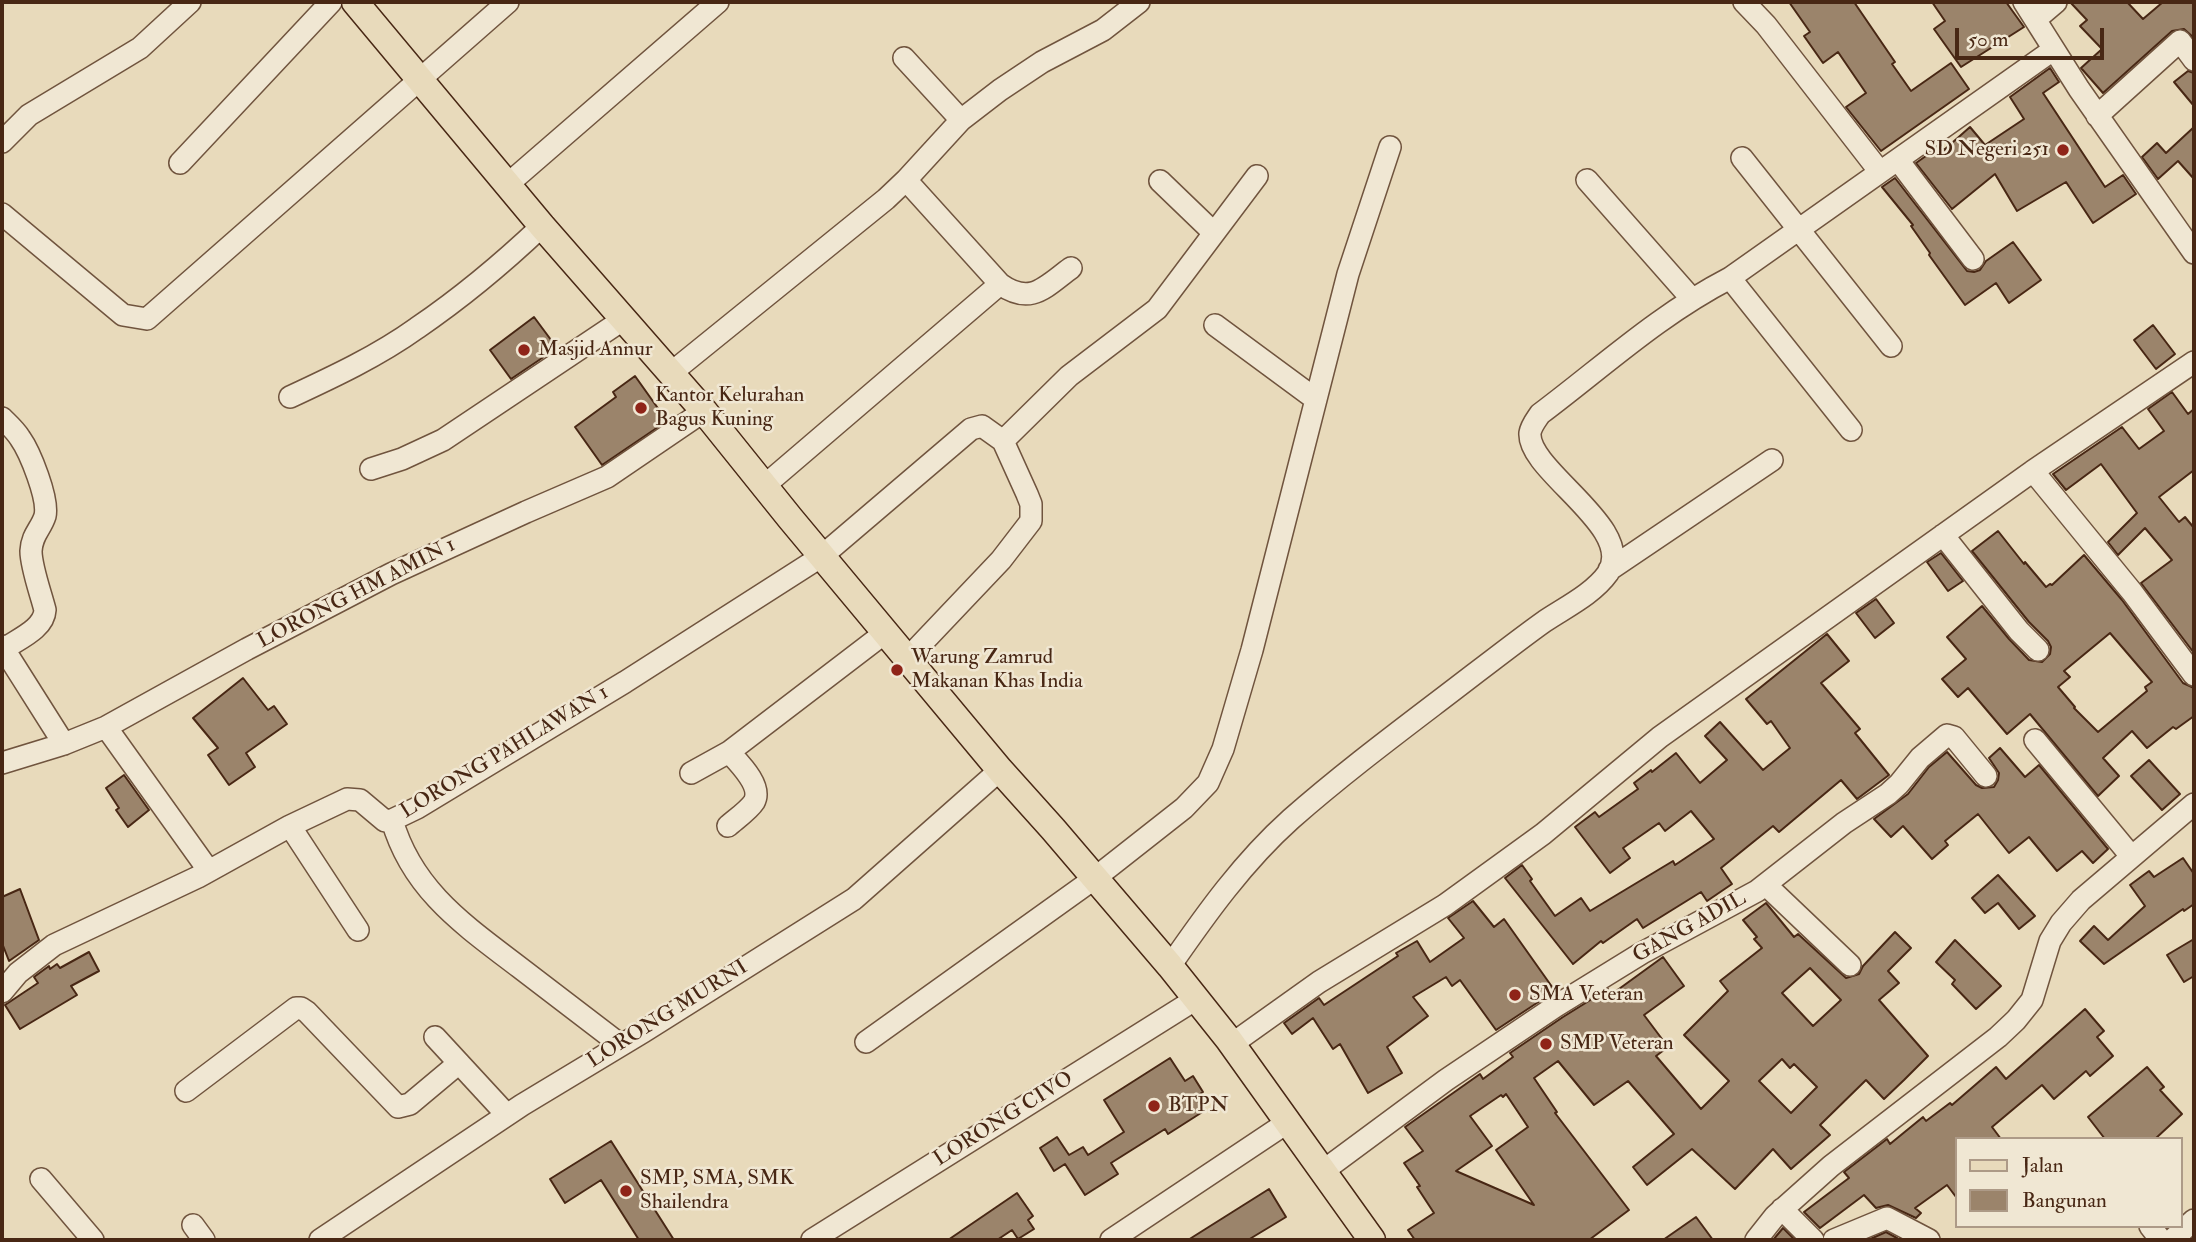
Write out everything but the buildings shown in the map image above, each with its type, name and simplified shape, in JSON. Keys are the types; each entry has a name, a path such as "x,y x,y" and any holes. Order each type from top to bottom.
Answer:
{"main road":[{"path":"355,2 542,226 704,411 1000,770 1170,966 1232,1044 1373,1240"}],"street":[{"path":"2,142 29,115 140,48 190,2"},
{"path":"180,163 331,2"},
{"path":"2,214 123,315 147,320 508,2"},
{"path":"508,184 718,2"},
{"path":"671,373 886,200 961,120 1042,62 1103,30 1139,2"},
{"path":"1744,2 1766,25 1880,172"},
{"path":"2056,2 2030,10 2097,116 2194,253"},
{"path":"2097,116 2187,34 2194,61"},
{"path":"1170,966 1217,899 1289,820 1476,673 1597,586 1609,570 1614,556 1608,538 1591,514 1537,453 1531,440 1531,429 1540,414 1638,336 1691,298 1730,278 2053,50"},
{"path":"904,58 961,120"},
{"path":"866,1042 1095,877 1194,800 1216,769 1252,649 1314,398 1348,274 1390,147"},
{"path":"1742,158 1891,346"},
{"path":"1898,160 1973,258"},
{"path":"908,658 1001,560 1031,521 1031,504 1003,441 1069,376 1157,309 1257,176"},
{"path":"906,180 1000,284 1016,295 1026,295 1045,287 1071,268"},
{"path":"1587,180 1691,298"},
{"path":"1160,181 1214,233"},
{"path":"290,397 334,377 417,329 510,256 542,226"},
{"path":"1730,278 1851,430"},
{"path":"764,486 1000,284"},
{"path":"371,469 402,459 443,440 624,319"},
{"path":"1215,325 1314,398"},
{"path":"1232,1044 1319,982 1445,905 1543,834 1660,737 1943,534 2194,362"},
{"name":"LORONG HM AMIN 1","path":"2,763 64,744 106,727 391,574 607,477 704,411"},
{"path":"2,418 20,437 28,452 44,498 45,511 33,537 31,551 41,589 44,617 40,624 3,648 64,744"},
{"name":"LORONG PAHLAWAN 1","path":"2,992 18,973 54,945 209,871 290,826 352,798 360,800 382,820 392,820 446,791 614,689 822,556 971,429 982,426 1003,441"},
{"path":"1609,570 1772,460"},
{"path":"2033,471 2132,592 2194,675"},
{"path":"1943,534 2019,631 2038,650"},
{"path":"691,773 730,752 886,632"},
{"path":"106,727 209,871"},
{"name":"GANG ADIL","path":"1324,1171 1446,1080 1556,1006 1642,953 1766,885 1844,823 1888,794 1920,758 1947,735 1959,741 1986,776"},
{"path":"2035,740 2131,856"},
{"path":"728,826 754,802 756,792 749,776 730,752"},
{"name":"LORONG MURNI","path":"330,1237 507,1115 854,899 1000,770"},
{"path":"1756,1240 1782,1209 1831,1166 2017,1020 2036,990 2050,941 2061,923 2081,900 2194,804"},
{"path":"392,820 406,859 428,890 450,913 621,1045"},
{"path":"290,826 358,930"},
{"path":"1766,885 1850,965"},
{"name":"LORONG CIVO","path":"812,1240 1196,999"},
{"path":"186,1091 296,1008 307,1012 398,1107 410,1104 459,1063"},
{"path":"435,1037 507,1115"},
{"path":"1111,1240 1289,1122"},
{"path":"41,1179 93,1240"},
{"path":"1782,1209 1813,1240"},
{"path":"1835,1240 1887,1218 1928,1240"},
{"path":"2172,1240 2194,1220"}],"place":[{"name":"SD Negeri 251","path":"2063,150"},
{"name":"Masjid Annur","path":"524,350"},
{"name":"Kantor Kelurahan Bagus Kuning","path":"641,408"},
{"name":"Warung Zamrud Makanan Khas India","path":"897,670"},
{"name":"SMA Veteran","path":"1515,995"},
{"name":"SMP Veteran","path":"1546,1044"},
{"name":"BTPN","path":"1154,1106"},
{"name":"SMP, SMA, SMK Shailendra","path":"626,1191"}]}
